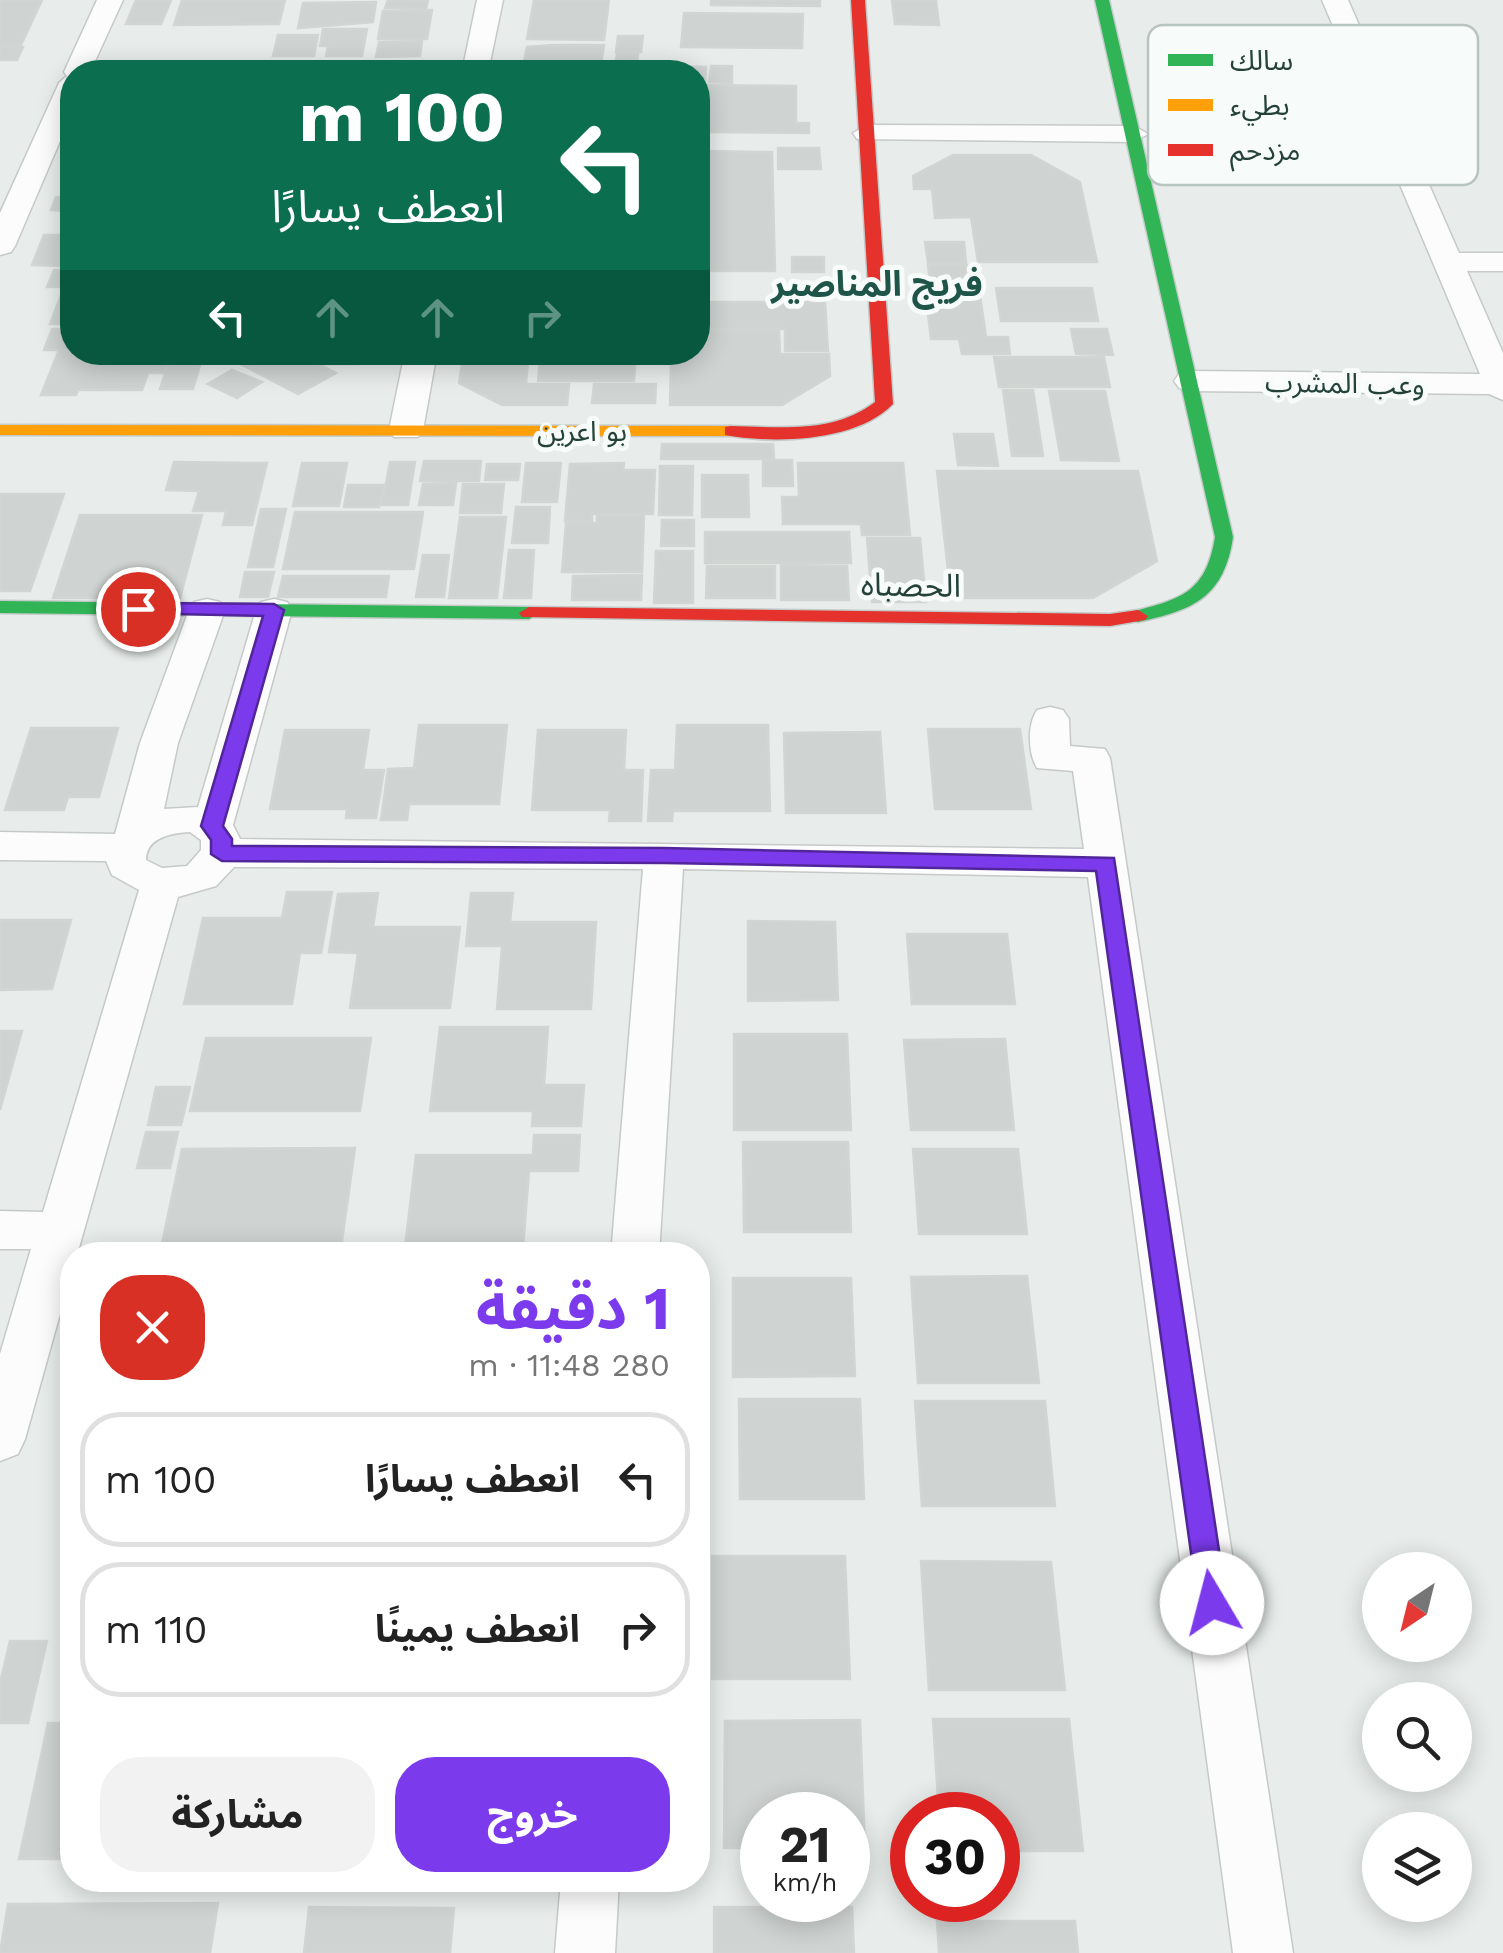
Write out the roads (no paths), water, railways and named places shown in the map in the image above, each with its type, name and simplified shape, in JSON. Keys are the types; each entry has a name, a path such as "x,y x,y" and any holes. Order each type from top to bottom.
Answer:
{"street":[{"path":"82,60 110,0"},
{"path":"478,60 490,0"},
{"name":"بو اعرين","path":"0,430 820,431 848,428 870,418 884,404 885,389 858,0"},
{"name":"الحصباه","path":"0,607 1074,620 1145,616 1176,607 1200,594 1217,576 1225,557 1190,381 1102,0"},
{"name":"وعب المشرب","path":"1335,0 1346,25"},
{"path":"0,246 60,110"},
{"path":"866,133 1134,134"},
{"name":"وعب المشرب","path":"1190,381 1502,387 1413,185"},
{"path":"1446,262 1503,262"},
{"path":"406,430 418,365"},
{"path":"208,610 159,744 126,864 139,878 161,884 187,881 209,870 274,610"},
{"path":"1050,719 1051,759 1091,758 1263,1953"},
{"path":"0,846 132,840 162,820 190,819 217,840 664,855 1106,863"},
{"path":"636,1242 664,855"},
{"path":"0,1439 161,884"},
{"path":"0,1230 60,1231"},
{"path":"585,1953 589,1892"}],"district":[{"name":"فريج المناصير","path":"877,284"}]}
